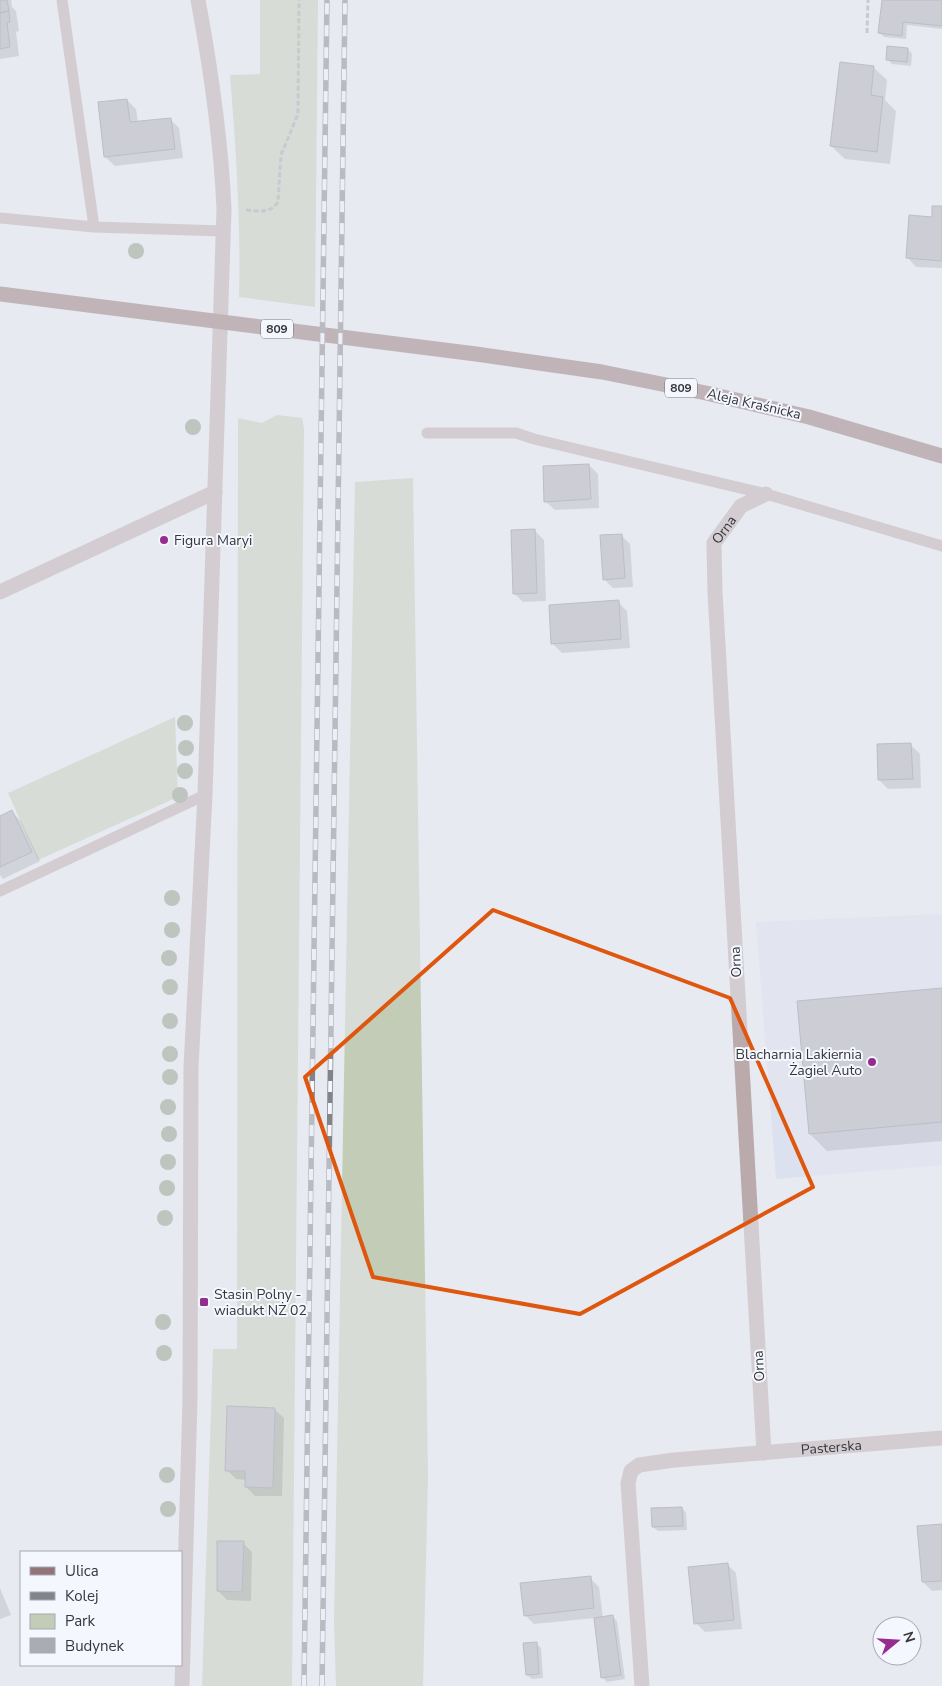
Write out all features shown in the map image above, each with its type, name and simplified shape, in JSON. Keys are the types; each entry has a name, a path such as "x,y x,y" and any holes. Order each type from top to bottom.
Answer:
{"main road":[{"name":"Aleja Kraśnicka","path":"0,294 519,359 602,372 706,393 809,417 942,456"}],"street":[{"path":"182,1686 190,1399 191,1067 205,795 224,230 222,163 213,83 198,0"},
{"path":"0,592 215,492"},
{"name":"Orna","path":"764,1453 715,602 714,543 741,506 766,494"},
{"name":"Pasterska","path":"642,1686 628,1483 631,1471 639,1465 674,1460 942,1438"}],"lane":[{"path":"62,0 94,227"},
{"path":"0,218 94,227 224,230"},
{"path":"427,432 516,433 534,439 766,494 942,546"},
{"path":"0,891 205,795"}],"path":[{"path":"224,210 269,211 278,202 280,195 281,155 298,114 299,0"},
{"path":"866,33 868,0"}],"highlighted area":[{"path":"493,910 730,998 813,1187 580,1314 373,1277 305,1077"}],"shaded area":[{"path":"942,914 942,1165 776,1179 756,922"}],"green space":[{"path":"260,0 318,0 315,307 239,297 238,186 230,75 260,74"},
{"path":"277,415 302,418 304,428 292,1686 202,1686 213,1349 237,1349 238,418 262,423"},
{"path":"413,478 428,1477 423,1686 336,1686 334,1621 355,482"},
{"path":"175,717 178,797 38,860 8,793"}],"building":[{"path":"0,0 7,0 9,11 0,13"},
{"path":"882,0 942,0 942,26 903,22 902,36 878,33"},
{"path":"9,11 10,22 7,23 10,47 0,49 0,13"},
{"path":"887,46 908,48 907,62 886,60"},
{"path":"840,62 874,66 871,95 883,97 877,152 830,146"},
{"path":"127,99 130,122 171,118 175,149 104,157 98,102"},
{"path":"932,206 942,206 942,261 906,258 909,215 932,217"},
{"path":"589,464 591,499 544,502 543,466"},
{"path":"535,529 537,593 513,594 511,530"},
{"path":"622,534 625,578 603,580 600,535"},
{"path":"619,600 621,639 551,644 549,605"},
{"path":"911,743 913,779 878,780 877,744"},
{"path":"12,810 32,852 0,867 0,816"},
{"name":"Blacharnia Lakiernia Żagiel Auto","path":"942,988 942,1122 809,1134 797,1001"},
{"path":"227,1406 275,1408 273,1488 245,1487 245,1471 225,1471"},
{"path":"682,1507 683,1526 652,1527 651,1508"},
{"path":"942,1524 942,1581 922,1582 917,1526"},
{"path":"217,1541 244,1541 242,1592 217,1591"},
{"path":"728,1563 734,1620 694,1624 688,1567"},
{"path":"591,1576 594,1608 524,1616 520,1583"},
{"path":"613,1615 621,1675 601,1678 594,1618"},
{"path":"537,1642 539,1674 526,1675 523,1643"}],"railway":[{"path":"304,1686 327,0"},
{"path":"322,1686 345,0"}],"place":[{"name":"Figura Maryi","path":"164,540"},
{"name":"Blacharnia Lakiernia Żagiel Auto","path":"872,1062"},
{"name":"Stasin Polny - wiadukt NŻ 02","path":"204,1302"}]}
